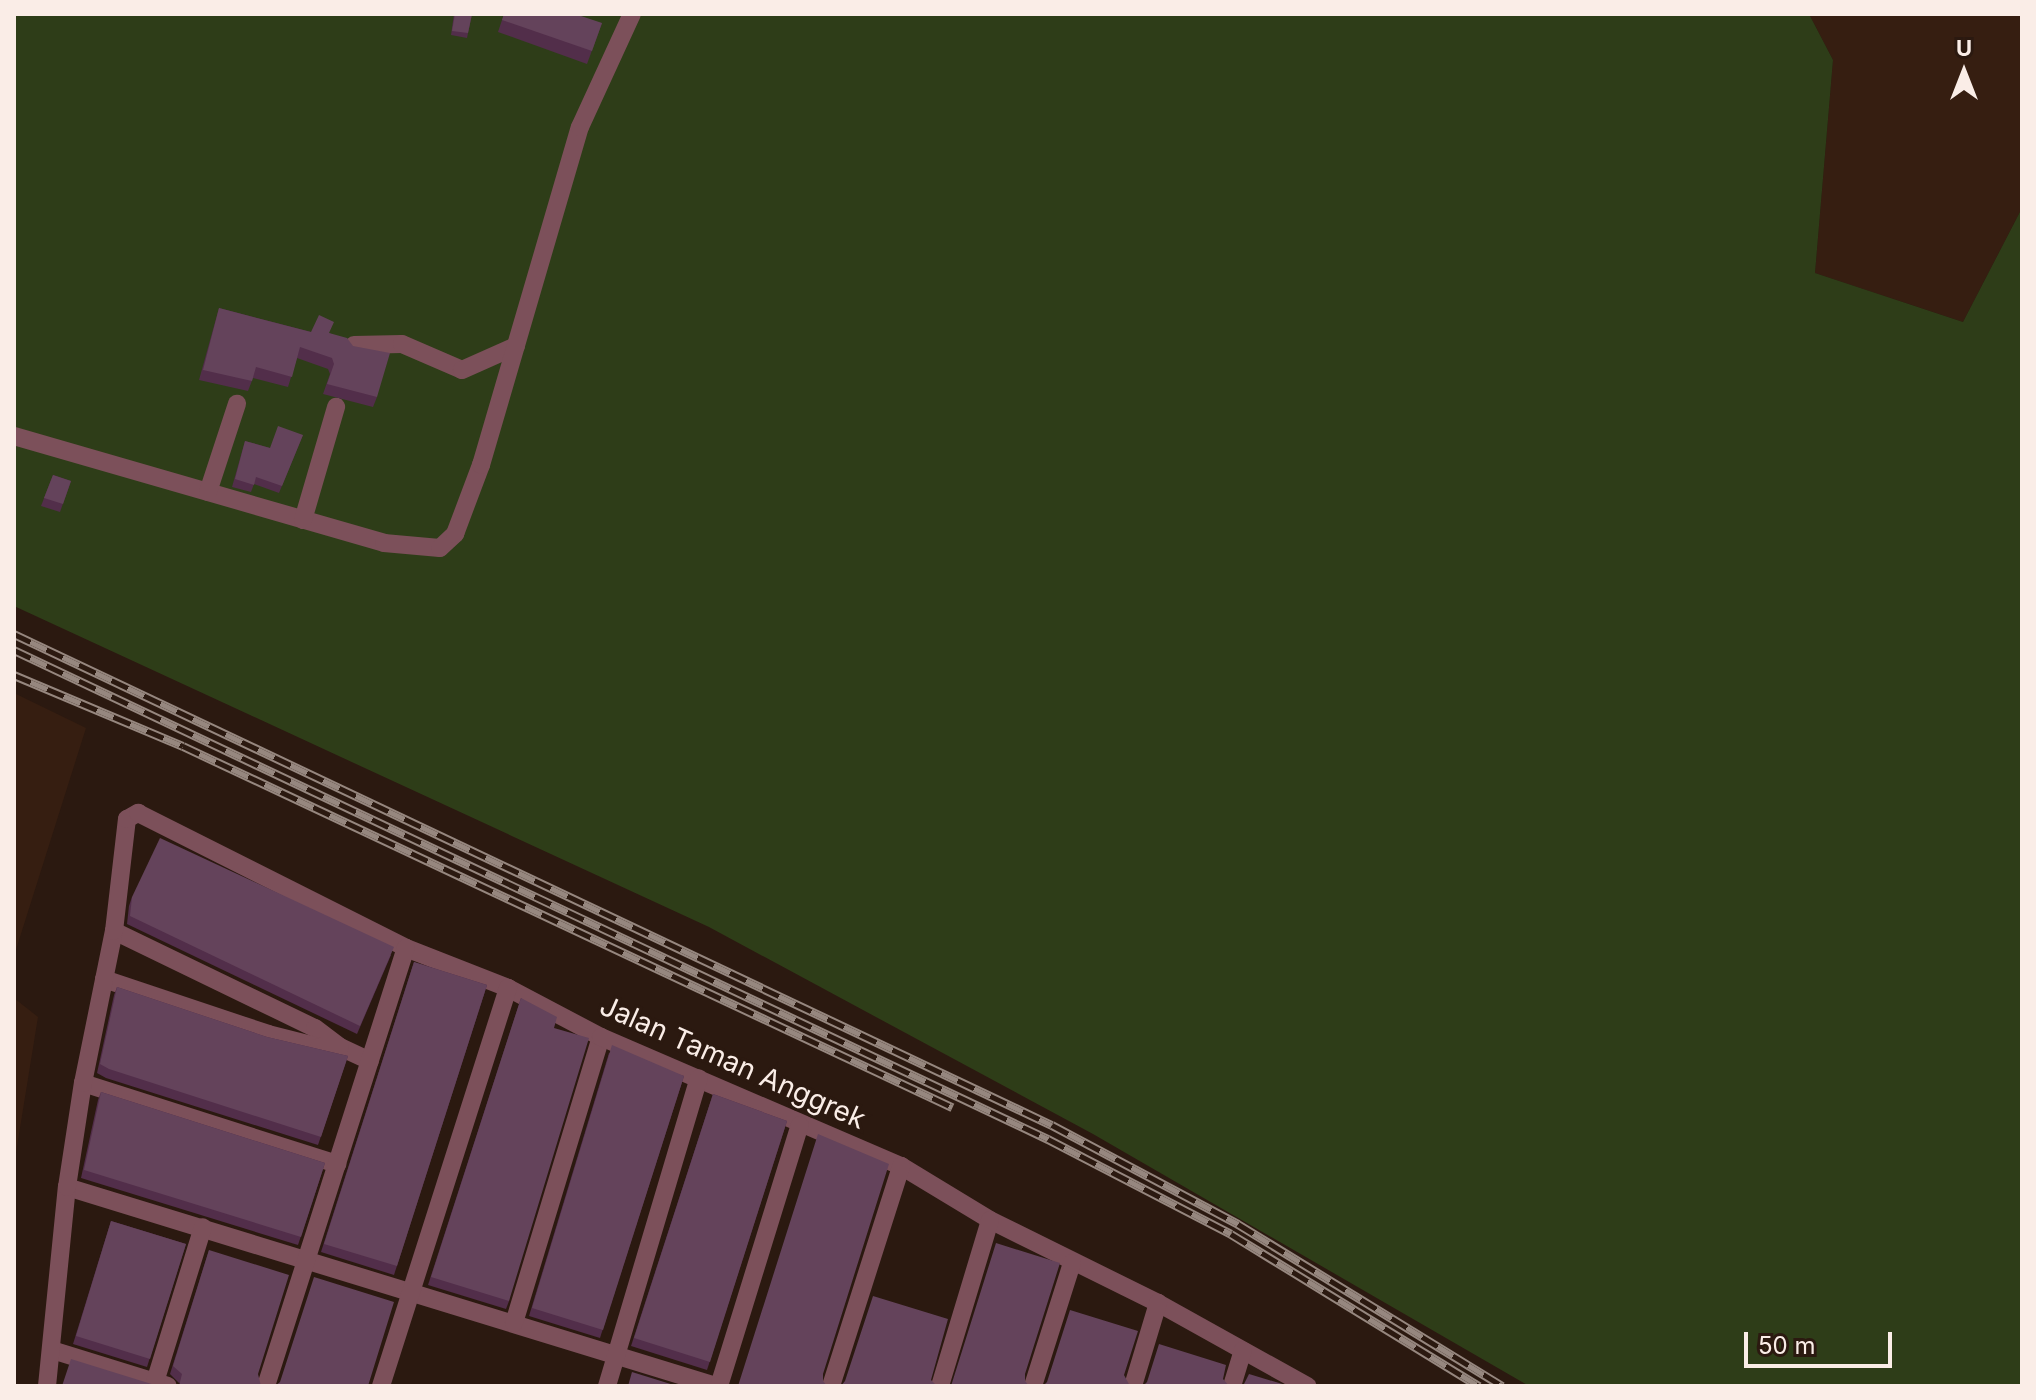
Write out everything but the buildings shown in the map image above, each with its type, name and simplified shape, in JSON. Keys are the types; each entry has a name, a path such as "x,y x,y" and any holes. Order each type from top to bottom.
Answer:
{"street":[{"path":"14,436 303,520 417,548 440,548 451,540 481,465 580,127 632,14"},
{"path":"354,345 402,344 450,368 462,370 516,346"},
{"path":"208,492 237,404"},
{"path":"303,520 336,407"},
{"name":"Jalan Taman Anggrek","path":"114,931 127,819 133,814 145,814 406,948 508,988 601,1037 901,1166 990,1220 1158,1303 1307,1386"},
{"path":"47,1386 67,1187 83,1083 114,931 315,1028 340,1047 370,1061"},
{"path":"266,1386 406,948"},
{"path":"104,979 268,1034 319,1047 340,1047"},
{"path":"381,1386 508,988"},
{"path":"514,1323 601,1037"},
{"path":"607,1386 699,1078"},
{"path":"83,1083 337,1164"},
{"path":"67,1187 717,1386 800,1125"},
{"path":"831,1386 901,1166"},
{"path":"940,1386 990,1220"},
{"path":"52,1350 162,1384 203,1227"},
{"path":"1033,1386 1072,1263"},
{"path":"1133,1386 1158,1303"},
{"path":"1232,1386 1243,1351"}],"shaded area":[{"path":"1809,14 2022,14 2022,208 1963,322 1815,273 1833,60"},
{"path":"14,693 86,728 14,956"},
{"path":"14,998 38,1017 14,1165"}],"green space":[{"path":"14,14 1809,14 1833,60 1815,273 1963,322 2022,208 2022,1386 1529,1386 1093,1134 709,927 14,606"}],"railway":[{"path":"14,634 1052,1125 1238,1224 1502,1386"},
{"path":"14,650 1048,1139 1231,1234 1479,1386"},
{"path":"14,675 183,746 952,1107"}]}
